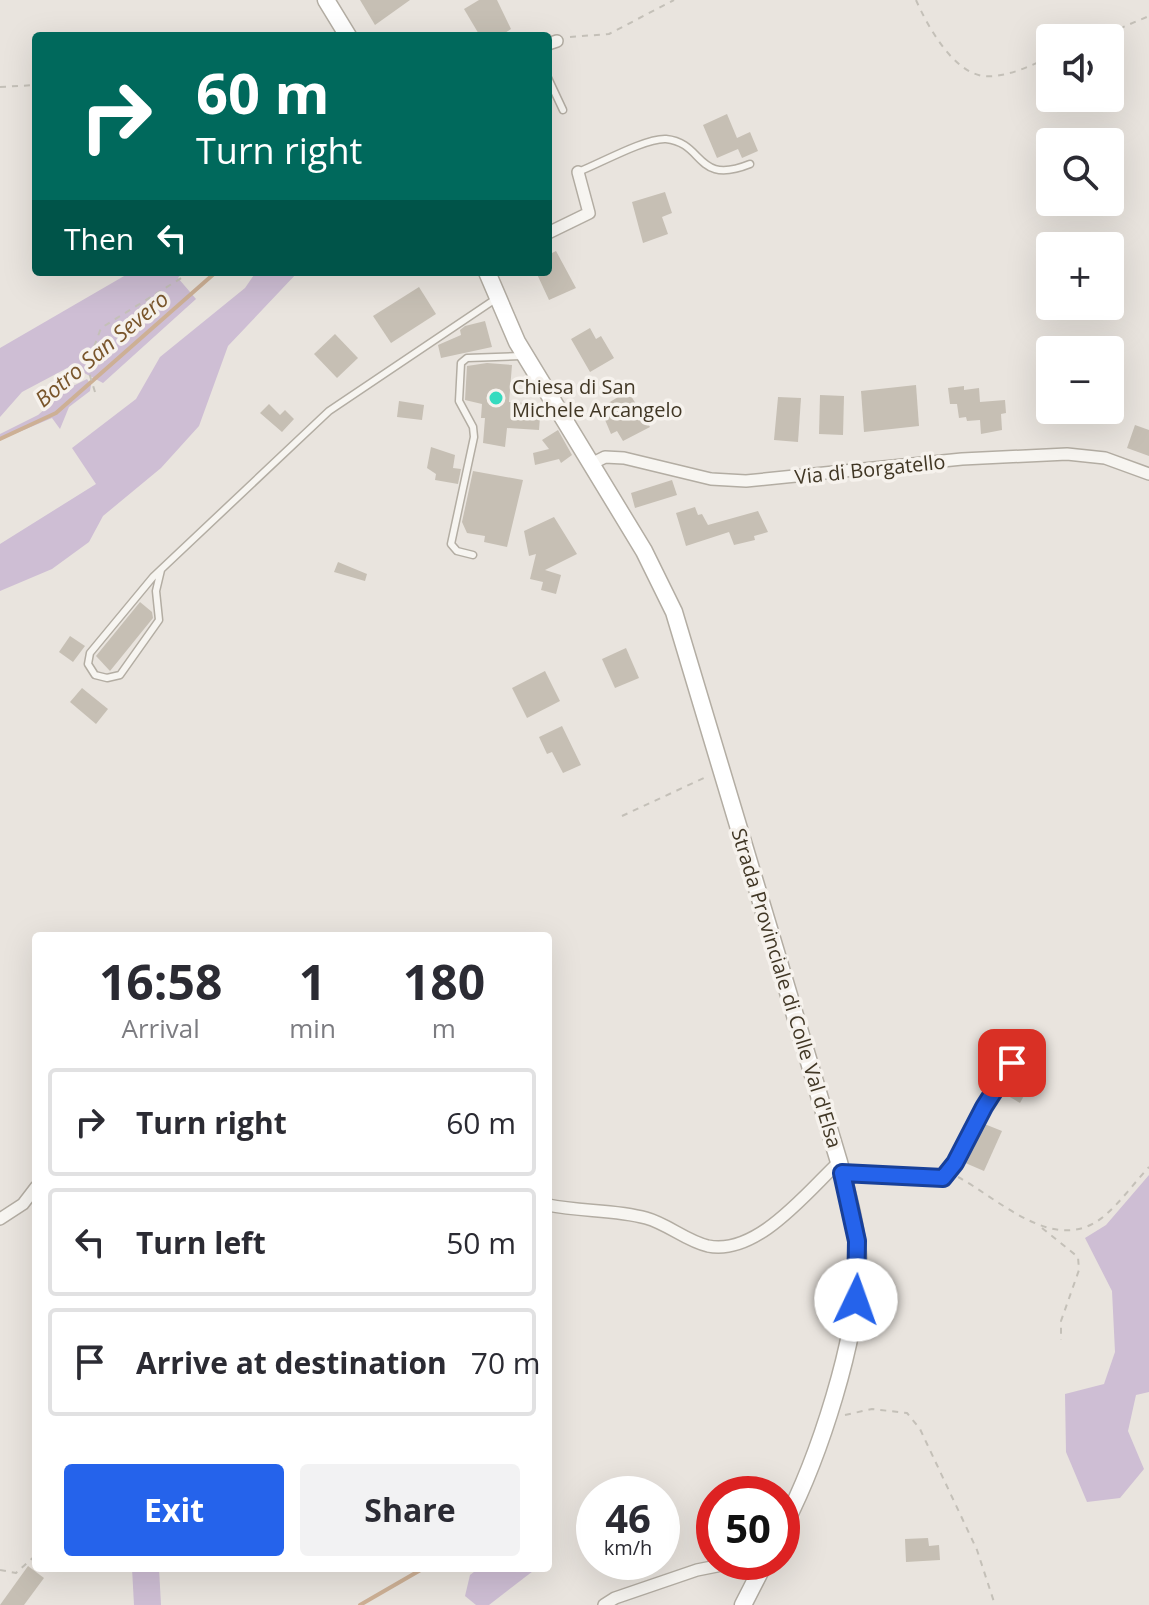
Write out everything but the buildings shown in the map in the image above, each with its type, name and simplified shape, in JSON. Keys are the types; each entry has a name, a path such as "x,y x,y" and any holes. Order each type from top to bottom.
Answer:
{"main road":[{"path":"326,0 346,32"},
{"path":"489,276 525,356 667,594 722,769"},
{"name":"Strada Provinciale di Colle Val d'Elsa","path":"722,769 840,1167 857,1241 858,1268 850,1334 828,1412 800,1492"},
{"path":"743,1605 756,1580"}],"street":[{"path":"552,231 589,213 578,172"},
{"name":"Via di Borgatello","path":"591,464 605,457 624,458 704,478 737,481 805,477 962,459 1067,454 1105,458 1149,474"},
{"path":"552,1205 628,1213 651,1219 706,1246 724,1248 755,1237 840,1167"},
{"path":"0,1219 23,1204 32,1192"},
{"path":"604,1605 615,1598 696,1570"}],"lane":[{"path":"552,87 563,110"},
{"path":"578,172 662,139 680,143 704,164 719,171 750,164"},
{"path":"161,570 156,591 159,620 120,675 107,678 95,675 88,664 90,653 161,570 329,411 498,298"},
{"path":"473,555 457,551 451,544 474,437 459,401 461,363 467,358 525,356"},
{"path":"840,1167 939,1179 950,1172 984,1107 1012,1063"}],"path":[{"path":"553,42 582,35 609,34 674,0"},
{"path":"916,0 937,40 965,69 982,76 1002,75 1036,62"},
{"path":"1124,27 1149,16"},
{"path":"0,87 32,85"},
{"path":"95,392 87,366 101,328 185,276"},
{"path":"622,816 722,769"},
{"path":"1041,1227 1062,1232 1101,1219 1149,1167"},
{"path":"950,1172 1041,1227 1078,1257 1079,1270 1061,1321 1061,1340"},
{"path":"828,1412 845,1415 872,1409 907,1413 920,1429 977,1550 995,1605"},
{"path":"0,1570 16,1573 32,1559"}],"shaded area":[{"path":"124,276 180,276 178,278 196,299 103,383 71,366 22,392 0,417 0,348"},
{"path":"253,276 294,276 228,346 199,426 161,468 103,516 89,542 52,569 0,591 0,544 96,484 72,448 136,399 160,357 245,288"},
{"path":"87,379 91,385 90,391 69,407 60,429 52,418 0,440 0,434 38,415 71,387"},
{"path":"1149,1175 1149,1392 1136,1395 1128,1431 1144,1469 1120,1498 1087,1502 1066,1452 1065,1394 1104,1384 1115,1352 1112,1291 1085,1238 1106,1225"},
{"path":"132,1572 159,1572 161,1605 134,1605"},
{"path":"474,1572 532,1572 489,1605 476,1605 465,1596 470,1575"}],"waterway":[{"name":"Botro San Severo","path":"0,439 56,413 211,276"},
{"path":"360,1605 417,1572"}],"place":[{"name":"Chiesa di San Michele Arcangelo","path":"496,398"}],"route":[{"path":"856,1300 857,1241 842,1173 943,1178 950,1172 984,1107 1012,1063"}]}
